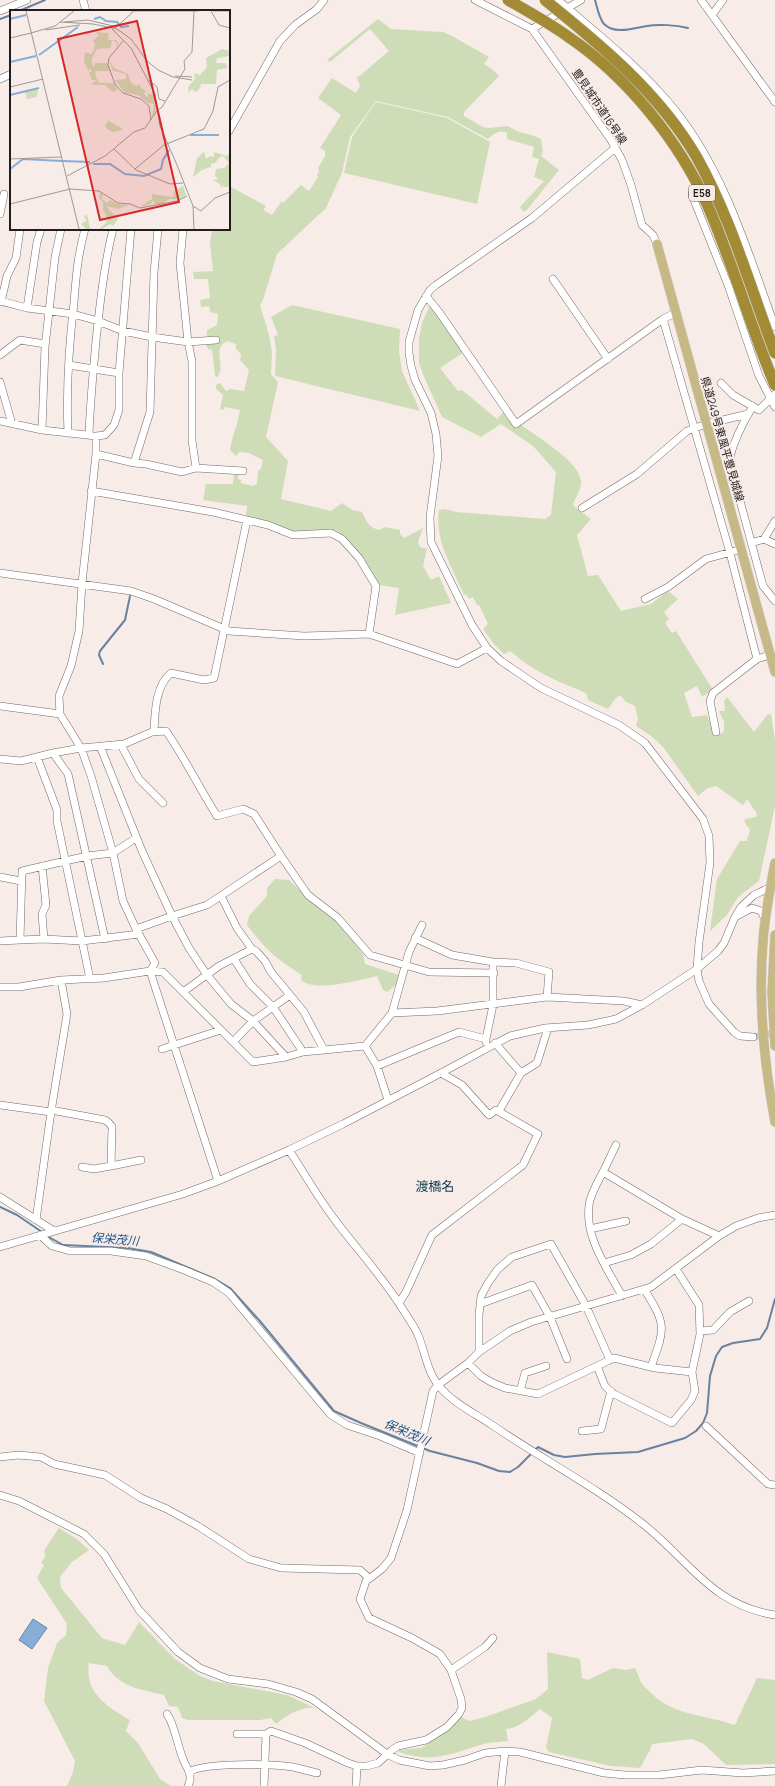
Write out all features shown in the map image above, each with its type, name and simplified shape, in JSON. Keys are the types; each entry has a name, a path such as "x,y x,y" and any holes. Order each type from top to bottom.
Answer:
{"highway":[{"name":"E58","path":"508,0 570,38 591,54 639,101 657,122 684,161 707,204 754,335 775,385"},
{"name":"E58","path":"545,0 579,27 625,68 652,96 681,134 696,157 719,201 775,353"}],"main road":[{"name":"県道249号東風平豊見城線","path":"657,244 766,640 773,651"},
{"path":"773,651 775,672"},
{"path":"775,863 773,886 765,919 762,967 762,1016 767,1072 775,1122"},
{"path":"775,935 772,992 775,1046"}],"street":[{"path":"0,11 27,0"},
{"path":"83,0 86,10"},
{"path":"230,129 280,41 295,25 317,9 324,0"},
{"path":"475,0 532,29 581,0"},
{"path":"558,0 634,66 676,111 702,150 739,228 775,327"},
{"path":"702,0 775,102"},
{"path":"712,15 723,0"},
{"name":"豊見城市道16号線","path":"532,29 606,132 615,148 631,185 642,225 653,235 657,244"},
{"path":"0,79 10,74"},
{"path":"615,148 532,218 443,279 430,290 418,310 409,342 409,353 415,380 431,413 436,434 438,456 430,517 431,542 472,625 487,648 501,661 541,688 619,725 645,743 703,819 709,836 710,863 697,969 702,989 714,1010 734,1032 740,1036 753,1038"},
{"path":"716,177 693,191 692,195 728,285 759,376 773,396 775,407"},
{"path":"0,214 5,194"},
{"path":"20,230 16,258 7,276 1,301 27,308 72,314 98,321 123,331 152,337 188,342 216,340"},
{"path":"27,308 37,242 41,230"},
{"path":"42,430 45,344 55,257 61,230"},
{"path":"68,433 67,399 72,314 79,249 85,230"},
{"path":"113,230 107,252 98,321 94,369 92,436 96,454 82,583 79,631 71,666 59,696 60,714 81,748 113,852 123,901 155,963 150,971 218,1181"},
{"path":"0,421 42,430 92,436 105,435 114,426 119,410 119,374 131,230"},
{"path":"134,463 150,412 154,273 158,230"},
{"path":"183,230 180,263 188,342 192,361 192,441 196,468"},
{"path":"553,279 608,359"},
{"path":"426,296 439,312 516,424 663,319 675,313"},
{"path":"663,319 730,553 757,659"},
{"path":"0,355 20,340 45,344"},
{"path":"69,365 119,374"},
{"path":"0,382 12,424"},
{"path":"721,383 733,394 758,410 773,396"},
{"path":"753,406 732,445 729,460 763,586 775,601"},
{"path":"582,508 637,474 687,431 706,424 748,414"},
{"path":"96,454 182,472 196,468 244,471"},
{"path":"91,491 213,512 268,525 293,535 330,533 342,539 359,558 376,586 370,634"},
{"path":"154,732 156,710 164,678 171,673 204,680 214,678 247,520"},
{"path":"751,543 764,539 775,522"},
{"path":"764,539 775,544"},
{"path":"645,600 668,587 706,560 742,549"},
{"path":"0,573 82,583 131,591 154,599 229,631 304,636 370,634 456,664 487,648"},
{"path":"716,732 710,700 713,693 757,659 773,651"},
{"path":"0,706 60,714"},
{"path":"0,759 21,762 53,753 81,748 121,744 154,732 166,731 181,752 202,793 217,816 242,809 254,814 308,895 338,918 370,955 429,972 494,973"},
{"path":"121,744 139,779 163,803"},
{"path":"100,746 136,838 172,916 189,948 207,975 231,1004 253,1021 286,1057"},
{"path":"53,753 68,774 105,939"},
{"path":"37,757 57,810 57,821 90,979"},
{"path":"20,940 22,871 87,856 113,852 136,838"},
{"path":"0,941 44,938 82,941 105,939 138,932 172,916 207,905 281,856"},
{"path":"42,866 46,905 42,914 44,938"},
{"path":"0,877 21,881"},
{"path":"0,1247 183,1194 218,1181 289,1150 441,1073 510,1036 548,1028 588,1025 616,1019 642,1005 697,969 718,951 724,943 735,917 749,899 773,886"},
{"path":"221,896 237,928 252,949 256,951 265,961 271,972 304,1012 324,1050"},
{"path":"735,917 752,908 761,911 765,919"},
{"path":"0,988 19,987 61,980 104,978 150,971 163,972 253,1062 286,1057 303,1052 365,1046 392,1013 405,965 422,925"},
{"path":"416,938 452,955 493,962 516,963 550,972 547,997"},
{"path":"183,992 207,975 252,949"},
{"path":"234,959 250,984 273,1007 303,1052"},
{"path":"487,1047 486,1038 493,1005 493,962"},
{"path":"36,1220 51,1111 67,1014 61,980"},
{"path":"233,1042 253,1021 290,995"},
{"path":"392,1013 437,1011 547,997 624,1001 642,1005"},
{"path":"499,1111 521,1073 537,1063 548,1028"},
{"path":"162,1049 221,1030"},
{"path":"377,1066 459,1032 486,1038"},
{"path":"495,1043 521,1073"},
{"path":"365,1046 377,1066 388,1100"},
{"path":"399,1303 406,1292 432,1235 522,1165 538,1134 499,1111 496,1110 490,1115 462,1085 441,1073"},
{"path":"0,1105 51,1111 105,1120 112,1127 111,1166"},
{"path":"616,1145 590,1201 590,1229 596,1247 622,1296"},
{"path":"289,1150 334,1218 399,1303 418,1334 432,1375 438,1385 449,1397 526,1449 618,1505 644,1525 699,1578 716,1591 734,1602 754,1610 775,1615"},
{"path":"82,1167 94,1169 140,1160"},
{"path":"603,1172 682,1219 719,1236"},
{"path":"0,1196 52,1231"},
{"path":"237,1734 266,1734 271,1730 357,1766 368,1766 378,1763 398,1746 426,1740 447,1727 459,1714 462,1708 461,1699 451,1670 440,1654 412,1638 369,1618 360,1600 366,1581 382,1569 391,1558 407,1510 433,1391 438,1385 468,1363 479,1352 510,1331 550,1317 651,1287 719,1236 747,1222 775,1215"},
{"path":"604,1263 638,1251 651,1244 682,1219"},
{"path":"590,1229 626,1221"},
{"path":"41,1235 52,1246 70,1251 111,1251 146,1256 213,1282 229,1293 330,1414 347,1425 420,1452"},
{"path":"479,1352 481,1296 488,1283 498,1269 512,1257 551,1244 586,1306 610,1360"},
{"path":"597,1366 605,1386 611,1391 626,1401 672,1423 691,1400 694,1391 692,1372 700,1331 699,1305 676,1269"},
{"path":"480,1304 532,1285 550,1317 567,1359"},
{"path":"644,1289 658,1310 662,1321 660,1343 651,1367"},
{"path":"700,1331 713,1330 730,1312 748,1301"},
{"path":"468,1363 481,1376 491,1382 505,1388 538,1394 614,1358 651,1367 692,1372"},
{"path":"520,1391 525,1372 546,1366"},
{"path":"582,1431 601,1429 611,1391"},
{"path":"706,1426 768,1484 775,1485"},
{"path":"0,1457 18,1455 41,1457 54,1464 105,1475 142,1498 167,1509 198,1526 249,1559 281,1568 360,1570 369,1578"},
{"path":"0,1495 18,1501 84,1534 104,1554 139,1610 178,1652 200,1668 228,1679 268,1684 312,1698 387,1754 399,1760 430,1766 443,1765 465,1760 485,1753 505,1751 520,1752 604,1773 620,1775 659,1775 702,1770 743,1773 775,1771"},
{"path":"451,1670 485,1647 493,1638"},
{"path":"167,1714 172,1721 177,1746 186,1768 190,1772 188,1786"},
{"path":"264,1786 266,1734"},
{"path":"501,1786 505,1751"},
{"path":"190,1772 195,1769 205,1767 264,1766 292,1767 317,1773"},
{"path":"356,1786 357,1766"}],"green space":[{"path":"378,19 391,29 443,32 452,36 489,57 484,64 499,76 464,112 464,116 483,127 489,128 508,126 516,131 541,139 543,152 541,156 559,170 526,211 523,211 520,207 544,181 534,177 539,159 532,157 534,147 507,139 507,133 504,132 496,133 488,139 448,117 376,101 350,137 342,173 326,208 277,254 263,300 260,305 269,335 272,352 271,374 278,382 266,437 288,461 281,499 331,511 342,503 352,510 362,512 367,521 374,528 380,530 384,527 400,530 400,534 404,538 423,528 418,542 420,547 427,549 423,566 431,580 439,576 451,603 395,615 399,588 379,585 363,557 349,540 336,530 294,532 246,516 247,506 203,500 206,484 233,484 234,474 238,475 238,479 241,480 241,483 253,486 257,484 258,471 261,469 263,460 249,453 239,452 236,456 230,450 240,410 225,407 223,410 220,409 223,395 216,389 216,385 220,383 226,391 230,389 244,391 249,370 240,360 241,354 236,349 236,344 227,341 222,344 220,349 219,353 221,368 217,377 215,376 212,350 208,349 206,344 207,330 217,325 218,314 210,312 209,306 201,307 200,300 210,298 208,279 194,279 193,272 213,271 210,243 212,230 230,230 230,187 266,206 263,210 272,215 281,202 284,202 301,185 309,191 318,177 318,168 325,156 325,151 320,148 341,115 318,98 332,78 356,93 360,86 357,78 389,51 370,29 330,62 327,60"},
{"path":"376,102 447,118 490,142 477,204 344,173 352,137"},
{"path":"292,305 400,329 399,351 402,371 420,411 275,376 276,350 274,336 278,335 271,317"},
{"path":"430,305 464,352 440,368 458,391 462,390 497,419 505,410 521,425 565,457 578,473 581,481 581,487 573,504 591,519 577,535 588,576 598,575 621,611 651,604 668,591 678,599 664,612 669,619 665,623 672,633 676,631 713,690 702,697 697,686 684,693 692,717 707,715 715,736 724,732 724,722 719,711 725,711 724,701 727,697 754,732 767,715 771,714 775,740 775,806 759,881 738,897 727,915 710,931 717,879 740,841 747,841 750,830 744,821 746,819 756,817 757,814 747,799 743,805 716,786 708,788 698,796 663,747 651,736 636,726 638,719 635,706 626,702 620,695 608,709 588,700 586,693 537,670 510,651 504,654 494,644 483,629 488,624 479,605 477,605 473,597 469,599 466,594 464,595 450,565 439,532 439,510 445,509 456,512 545,519 551,515 556,472 533,446 501,424 481,437 442,417 419,363 419,339 422,323"},
{"path":"275,879 289,880 321,910 337,920 363,954 365,964 399,975 396,985 387,992 383,990 377,976 326,986 308,984 301,980 302,975 272,953 247,925 249,916 267,896 267,888"},
{"path":"59,1528 78,1540 89,1550 72,1562 60,1577 61,1588 102,1638 125,1645 139,1622 175,1659 200,1676 213,1681 287,1695 315,1708 305,1708 294,1712 276,1724 271,1718 260,1720 188,1720 182,1718 178,1707 169,1706 164,1695 124,1683 112,1673 107,1666 89,1663 88,1673 90,1682 99,1698 113,1710 130,1720 126,1731 138,1743 160,1779 171,1786 67,1786 73,1772 75,1761 44,1701 48,1668 57,1643 66,1635 67,1624 37,1578 44,1565 41,1563 46,1555 44,1553 45,1549"},
{"path":"547,1652 580,1659 582,1678 588,1680 613,1668 626,1670 635,1668 640,1681 645,1687 661,1701 671,1707 691,1714 735,1725 757,1678 775,1680 775,1764 726,1765 704,1744 692,1739 652,1744 640,1768 611,1766 549,1752 546,1748 552,1718 540,1709 529,1719 516,1727 506,1729 508,1741 487,1743 443,1756 423,1757 399,1752 399,1750 421,1748 451,1729 461,1717 469,1721 482,1718 536,1699 548,1689"}],"water":[{"path":"33,1619 47,1628 32,1649 19,1640"}],"waterway":[{"path":"21,10 45,0"},
{"path":"595,0 602,22 608,27 614,29 625,30 656,25 688,28"},
{"path":"0,19 10,15"},
{"path":"103,664 99,655 100,651 125,620 130,596"},
{"name":"保栄茂川","path":"0,1207 17,1215 42,1232"},
{"name":"保栄茂川","path":"47,1236 63,1245 128,1248 151,1252 215,1279 230,1288 259,1320 334,1411 430,1451 477,1463 499,1471 510,1472 518,1467 538,1447 554,1455 565,1457 638,1452 685,1438 696,1431 703,1423 707,1413 710,1376 716,1356 722,1347 733,1343 760,1339 767,1328 775,1299"}],"tunnel":[{"path":"753,1037 775,1033"}],"district":[{"name":"渡橋名","path":"435,1186"}]}
